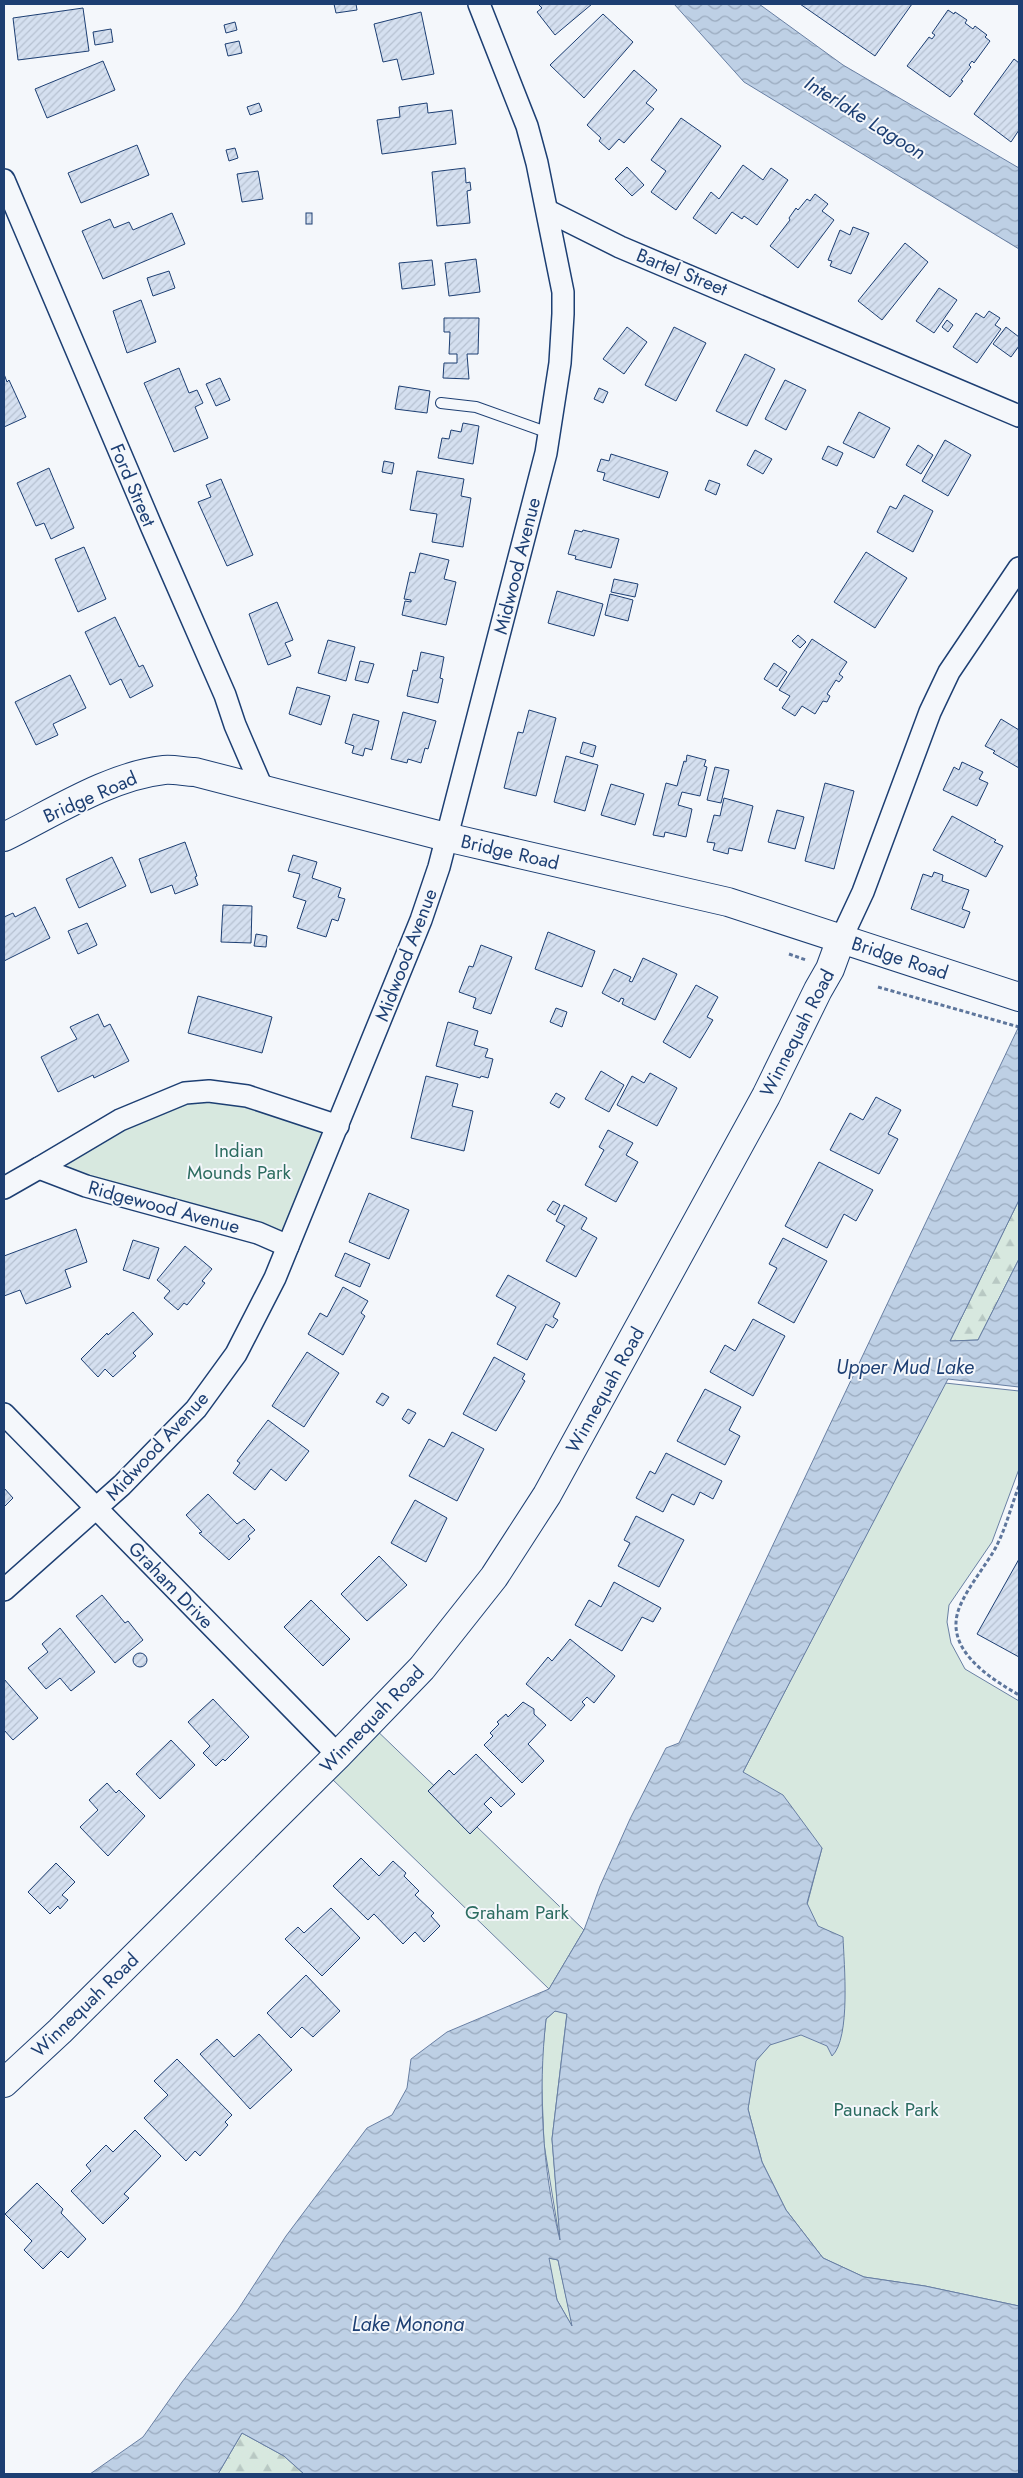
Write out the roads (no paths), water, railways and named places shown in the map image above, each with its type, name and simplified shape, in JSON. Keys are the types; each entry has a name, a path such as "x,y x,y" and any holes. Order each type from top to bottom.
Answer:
{"street":[{"path":"479,4 527,126 548,211"},
{"name":"Ford Street","path":"4,180 225,695 263,790"},
{"name":"Bartel Street","path":"548,211 620,247 1019,416"},
{"name":"Midwood Avenue","path":"4,1590 97,1509 196,1409 236,1354 275,1278 421,920 446,837 546,453 560,363 563,307 548,211"},
{"name":"Winnequah Road","path":"4,2083 60,2031 338,1755 422,1668 494,1578 547,1495 766,1096 830,969 841,939 863,892 930,712 950,672 1019,568"},
{"name":"Bridge Road","path":"4,837 112,783 140,774 166,770 195,772 446,837 728,902 1011,994"},
{"path":"4,1188 120,1120 185,1093 208,1091 247,1096 338,1126"},
{"name":"Ridgewood Avenue","path":"39,1168 86,1186 258,1233 288,1246"},
{"name":"Graham Drive","path":"4,1414 338,1755"}],"lane":[{"path":"441,403 476,407 549,433"}],"water":[{"name":"Interlake Lagoon","path":"674,4 759,4 843,65 1019,168 1019,249 744,82"},
{"name":"Lake Monona","path":"1019,1026 1019,1200 950,1341 978,1340 1019,1259 1019,1387 948,1379 743,1772 783,1795 822,1848 807,1903 818,1926 843,1937 844,2018 838,2047 832,2056 827,2046 801,2035 770,2045 756,2061 748,2109 762,2162 786,2210 823,2258 864,2277 925,2286 1019,2306 1019,2474 304,2474 284,2456 242,2433 218,2474 90,2474 143,2437 182,2382 237,2311 286,2236 367,2128 392,2115 407,2088 411,2059 447,2032 549,1989 584,1930 600,1886 630,1819 666,1748 679,1743","holes":["555,2011 567,2014 552,2139 560,2240 549,2185 542,2102 546,2019","549,2258 558,2260 572,2326 557,2300"]}],"park label":[{"name":"Indian Mounds Park","path":"239,1161"},
{"name":"Graham Park","path":"517,1912"},
{"name":"Paunack Park","path":"886,2109"}],"water label":[{"name":"Upper Mud Lake","path":"905,1367"}]}
